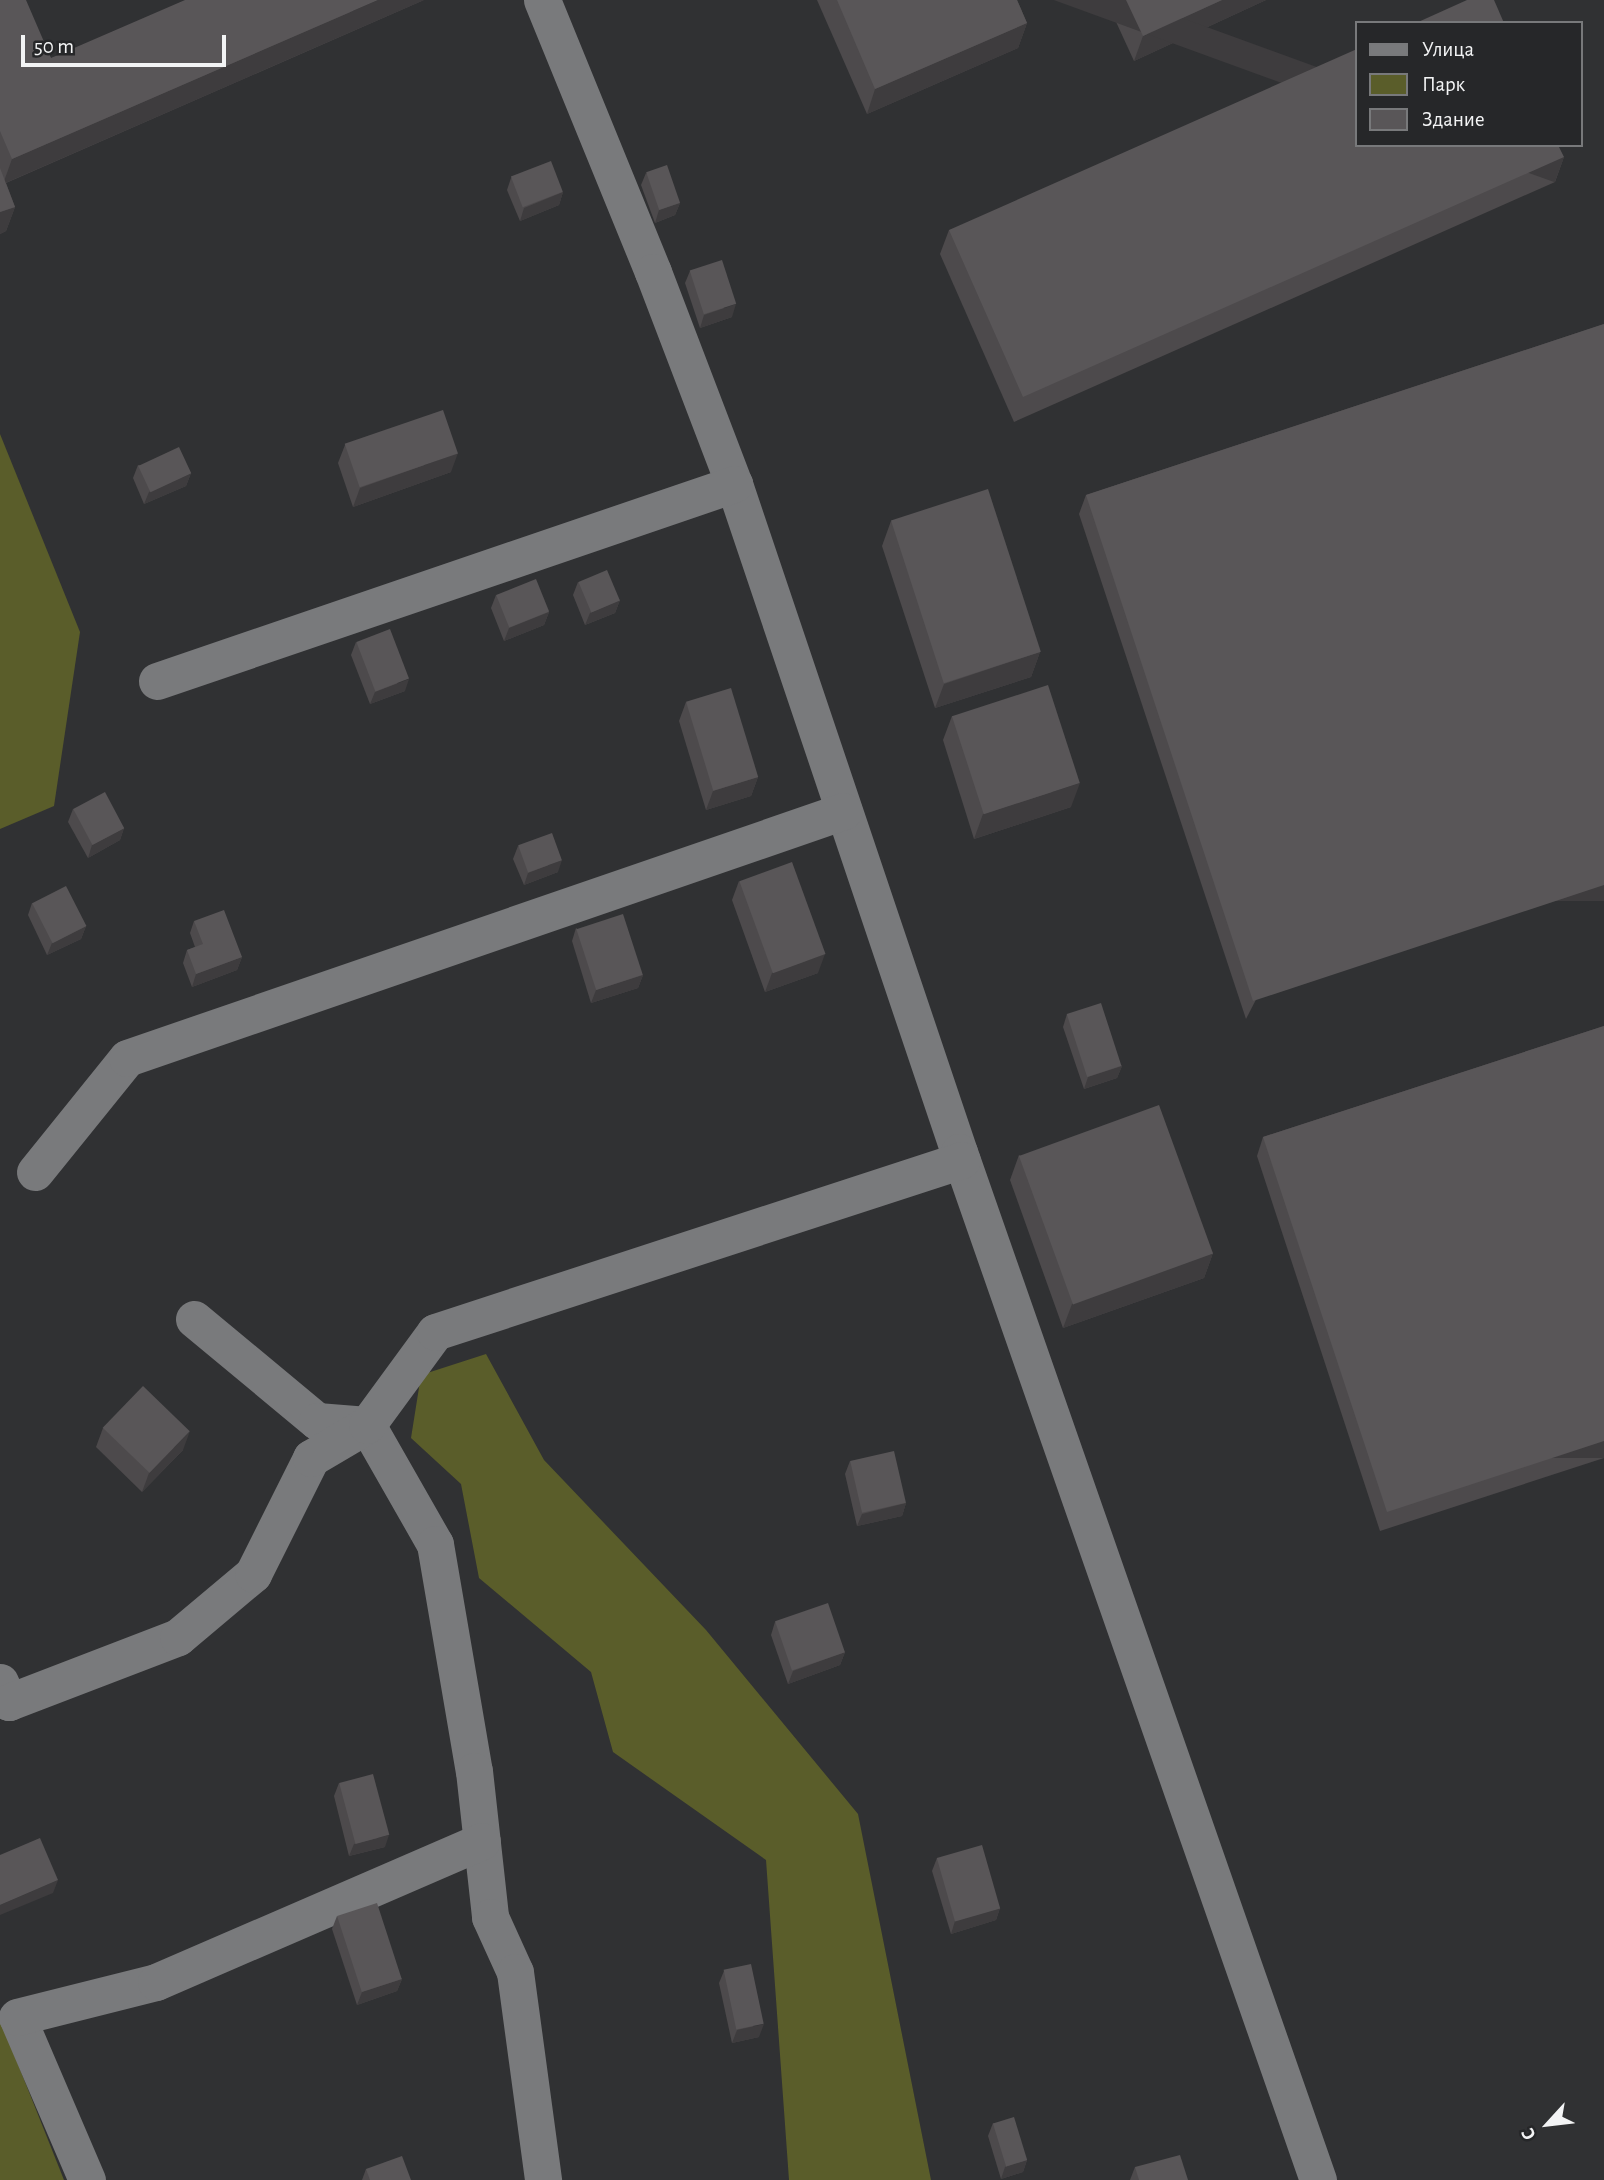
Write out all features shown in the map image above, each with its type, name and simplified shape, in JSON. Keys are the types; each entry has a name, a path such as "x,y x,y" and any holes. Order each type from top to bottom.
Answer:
{"street":[{"path":"542,0 653,272 734,484 962,1160 1318,2180"},
{"path":"158,681 734,484"},
{"path":"35,1172 127,1058 844,811"},
{"path":"0,1682 9,1702 178,1637 253,1574 311,1458 367,1425 435,1332 962,1160"},
{"path":"194,1319 317,1421 367,1425"},
{"path":"367,1425 435,1545 474,1771 491,1917 515,1972 542,2180"},
{"path":"88,2180 17,2017 156,1982 482,1841"}],"green space":[{"path":"0,434 80,632 54,806 0,829"},
{"path":"486,1354 544,1460 706,1630 858,1814 931,2180 789,2180 766,1860 613,1752 591,1672 479,1578 461,1484 411,1438 421,1375"},
{"path":"0,2019 64,2180 0,2180"}],"building":[{"path":"0,0 26,0 51,58 185,0 378,0 12,159 0,131"},
{"path":"837,0 1017,0 1027,23 875,89"},
{"path":"1126,0 1222,0 1143,36"},
{"path":"1467,0 1494,0 1503,21 1420,21"},
{"path":"1356,49 1356,147 1559,147 1564,157 1023,397 949,230"},
{"path":"551,161 563,192 523,207 511,176"},
{"path":"667,165 680,203 659,210 646,172"},
{"path":"0,168 15,207 0,212"},
{"path":"722,260 736,304 704,314 690,271"},
{"path":"1604,324 1604,885 1253,1001 1086,495"},
{"path":"443,410 458,453 360,487 345,444"},
{"path":"179,447 191,473 150,492 138,466"},
{"path":"988,489 1041,652 944,683 891,521"},
{"path":"607,570 620,600 591,612 578,582"},
{"path":"536,579 549,611 509,628 496,595"},
{"path":"390,629 409,678 375,691 356,642"},
{"path":"1048,685 1080,783 984,814 952,716"},
{"path":"731,688 758,777 713,791 686,702"},
{"path":"105,792 124,828 92,845 73,809"},
{"path":"552,833 562,860 528,873 518,845"},
{"path":"792,862 826,954 773,973 739,881"},
{"path":"66,886 86,926 53,943 32,903"},
{"path":"224,910 242,957 196,974 187,950 203,944 194,921"},
{"path":"623,914 643,975 596,990 576,929"},
{"path":"1101,1003 1121,1066 1087,1077 1067,1014"},
{"path":"1604,1026 1604,1441 1387,1512 1263,1137"},
{"path":"1159,1105 1213,1253 1073,1304 1019,1156"},
{"path":"143,1386 190,1431 149,1473 103,1428"},
{"path":"894,1451 906,1503 862,1513 850,1461"},
{"path":"828,1603 845,1652 792,1670 775,1621"},
{"path":"373,1774 389,1835 355,1844 339,1783"},
{"path":"40,1838 58,1880 0,1905 0,1855"},
{"path":"982,1845 1000,1908 955,1921 937,1858"},
{"path":"377,1903 402,1979 362,1992 337,1916"},
{"path":"751,1964 764,2024 736,2029 724,1970"},
{"path":"1014,2117 1027,2160 1006,2166 993,2123"},
{"path":"1180,2155 1188,2180 1139,2180 1135,2167"},
{"path":"402,2156 411,2180 370,2180 366,2169"}]}
